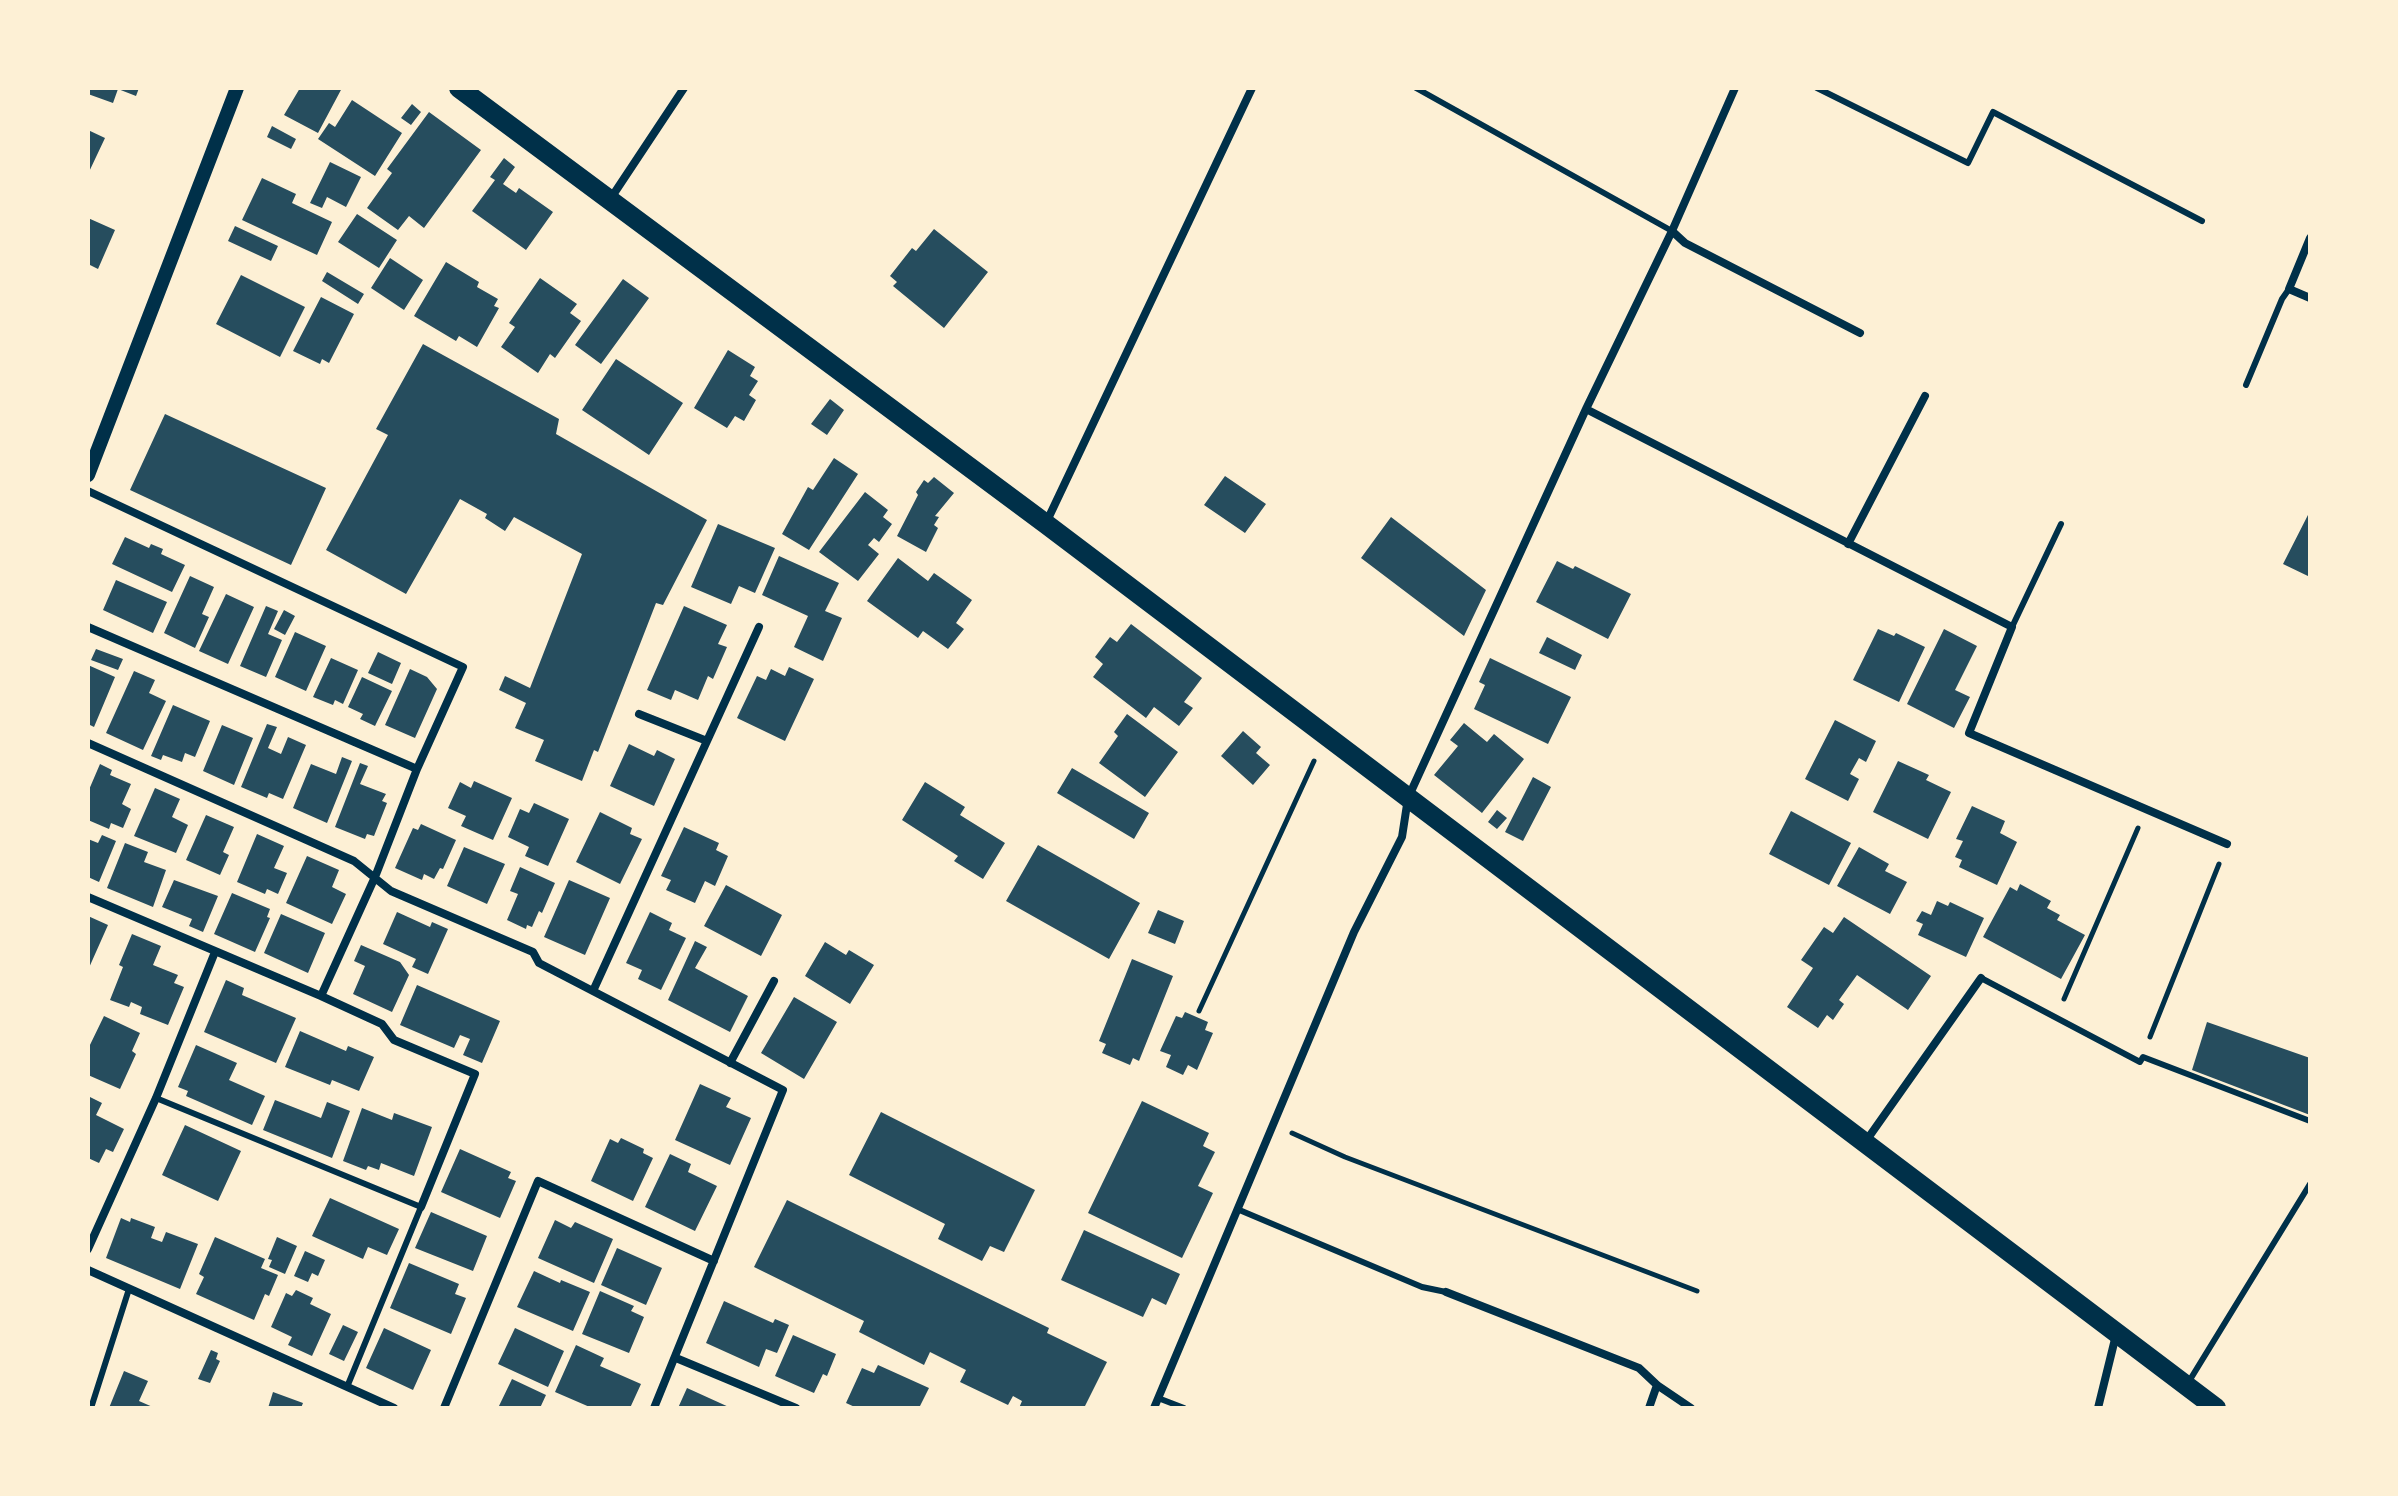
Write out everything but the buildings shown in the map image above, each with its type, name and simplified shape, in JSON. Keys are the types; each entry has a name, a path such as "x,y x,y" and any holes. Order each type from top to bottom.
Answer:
{"main road":[{"path":"459,88 1046,524 2216,1408"}],"street":[{"path":"88,475 91,456 237,88"},
{"path":"611,198 684,88"},
{"path":"1046,524 1252,88"},
{"path":"1154,1408 1354,932 1402,837 1408,798 1586,409 1672,231 1735,88"},
{"path":"1672,231 1685,243 1860,333"},
{"path":"2310,238 2289,289 2310,298"},
{"path":"1848,544 1925,396"},
{"path":"1586,409 2012,627 1969,733 2227,844"},
{"path":"88,491 463,667 417,769 375,877 321,996"},
{"path":"88,627 417,769"},
{"path":"593,991 759,627"},
{"path":"639,714 707,741"},
{"path":"88,743 354,861 391,891 533,952 539,963 783,1090 654,1408"},
{"path":"88,897 321,996 382,1024 394,1040 475,1074 421,1207"},
{"path":"88,1249 156,1098 215,952"},
{"path":"1865,1143 1981,978"},
{"path":"730,1063 774,981"},
{"path":"444,1408 538,1181 714,1261"},
{"path":"88,1270 394,1408"},
{"path":"1446,1292 1639,1368 1657,1385 1691,1408"},
{"path":"2098,1408 2116,1333"},
{"path":"676,1358 796,1408"},
{"path":"1649,1408 1657,1385"}],"lane":[{"path":"1416,88 1672,231"},
{"path":"1817,88 1968,163 1993,112 2202,221"},
{"path":"2246,385 2289,289"},
{"path":"2012,627 2061,524"},
{"path":"1981,978 2140,1062 2143,1057 2310,1121"},
{"path":"156,1098 421,1207 347,1387"},
{"path":"2186,1386 2310,1184"},
{"path":"1237,1209 1422,1287 1446,1292"},
{"path":"91,1408 129,1289"},
{"path":"1158,1398 1184,1408"}],"path":[{"path":"1199,1011 1326,736"},
{"path":"2056,1018 2146,809"},
{"path":"2143,1057 2227,844"},
{"path":"1273,1124 1345,1157 1697,1291"}]}
